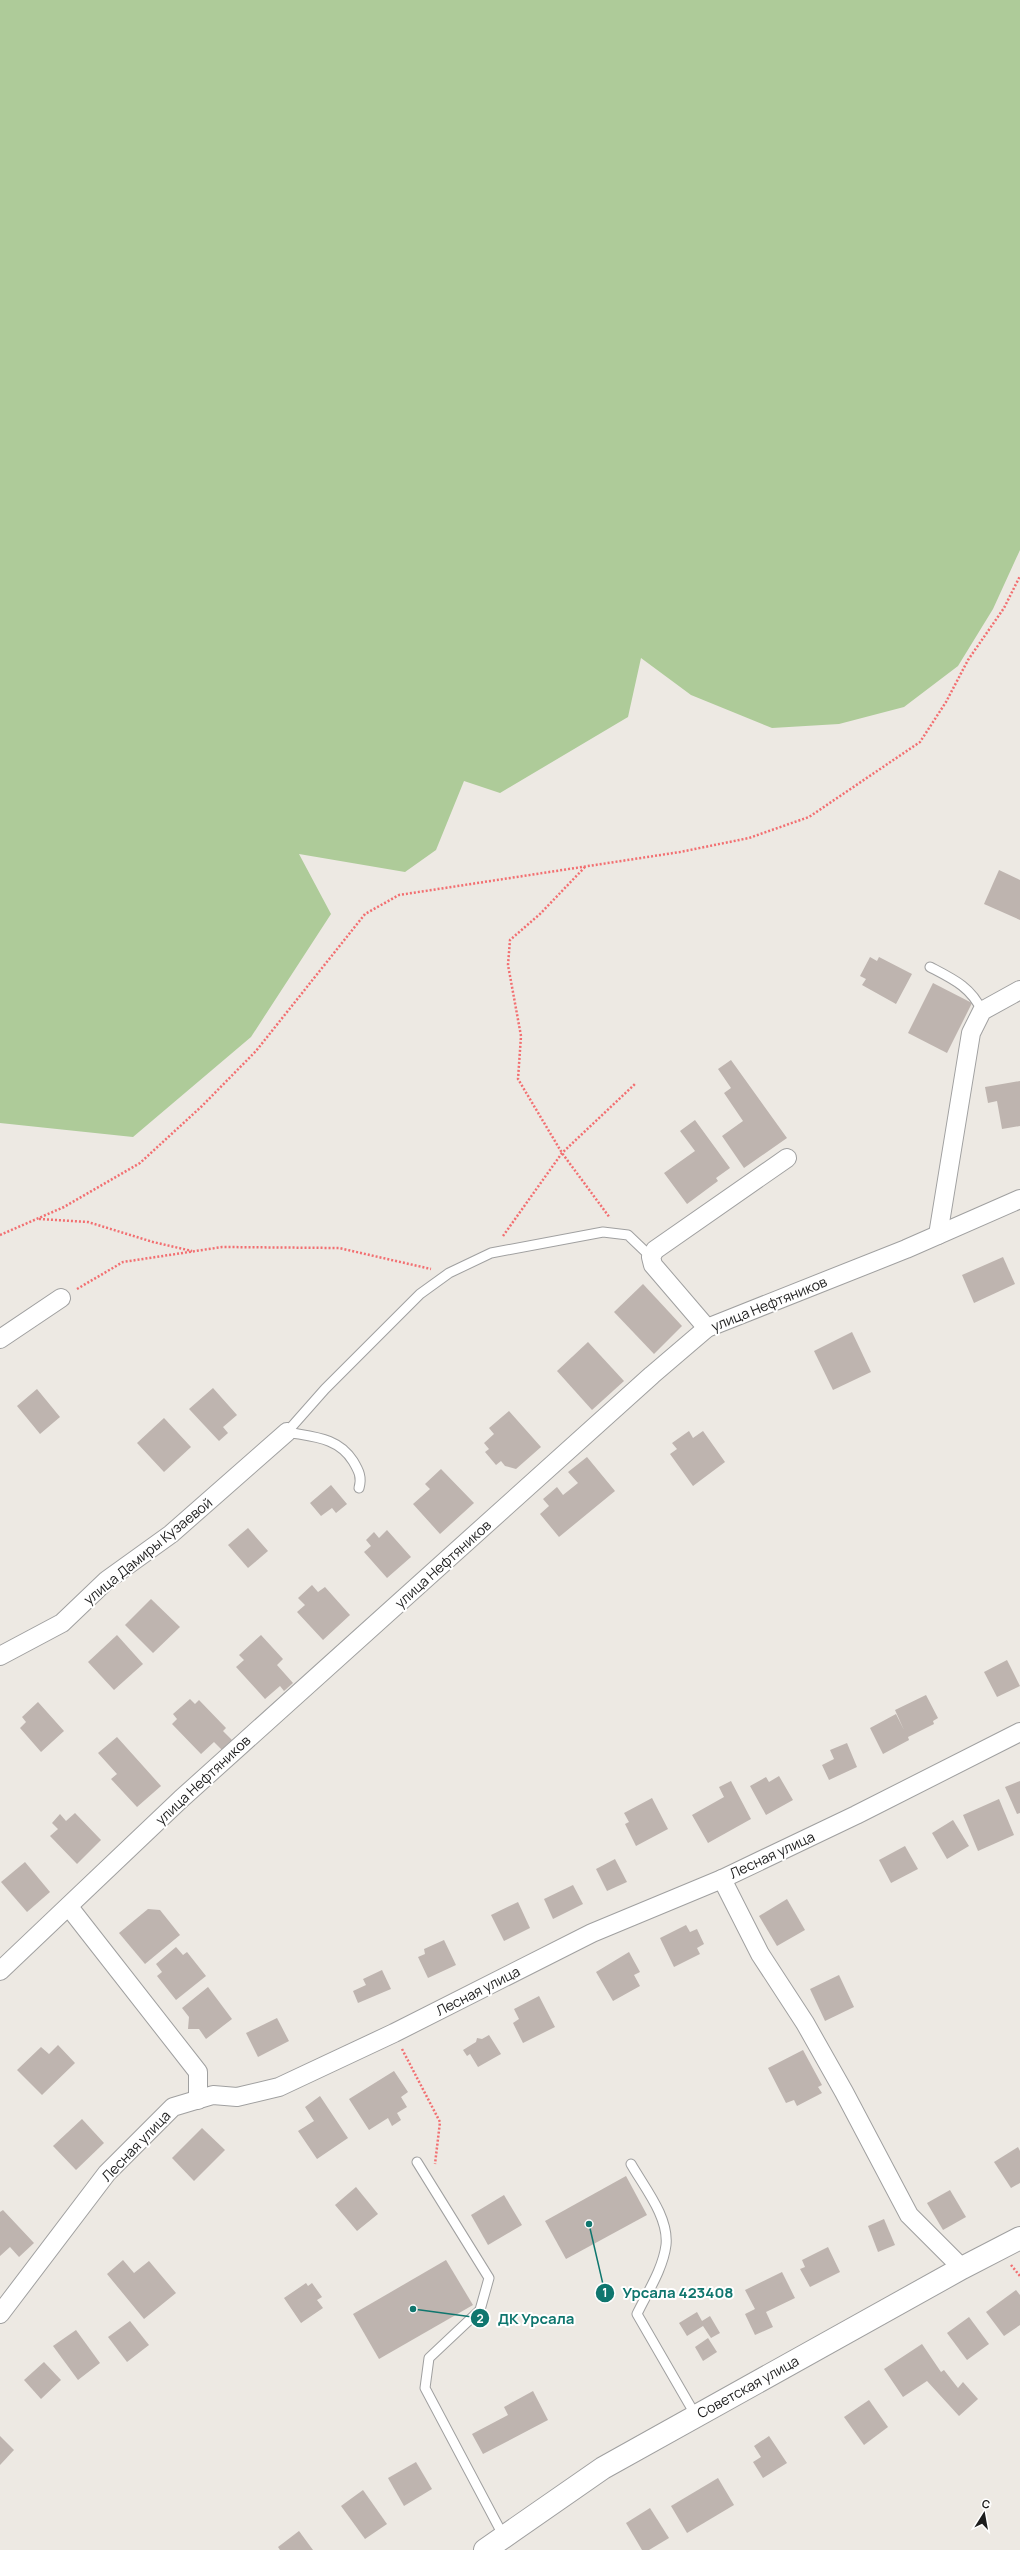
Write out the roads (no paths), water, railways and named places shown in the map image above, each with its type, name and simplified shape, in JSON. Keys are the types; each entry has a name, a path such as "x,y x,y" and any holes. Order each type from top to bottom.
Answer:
{"street":[{"path":"938,1235 972,1033 982,1011 1020,990"},
{"path":"707,1328 652,1265 651,1257 655,1250 787,1158"},
{"name":"улица Нефтяников","path":"0,1971 182,1799 334,1660 489,1524 652,1375 707,1328 938,1235 1020,1199"},
{"path":"0,1340 61,1298"},
{"name":"улица Дамиры Кузаевой","path":"0,1656 62,1623 108,1580 171,1534 287,1432"},
{"name":"Лесная улица","path":"0,2314 107,2173 173,2107 213,2095 238,2097 278,2087 394,2034 592,1933 722,1879 1020,1732"},
{"path":"722,1879 760,1954 805,2023 844,2092 909,2215 962,2268"},
{"path":"69,1907 198,2072 198,2100"},
{"name":"Советская улица","path":"485,2550 603,2468 962,2268 1020,2238"}],"lane":[{"path":"930,967 954,980 975,996 982,1011"},
{"path":"287,1432 325,1389 420,1294 449,1273 491,1253 603,1232 628,1235 651,1257"},
{"path":"287,1432 326,1439 339,1444 350,1456 359,1470 361,1480 359,1488"},
{"path":"417,2162 489,2278 480,2310 429,2358 425,2388 504,2537"},
{"path":"631,2164 659,2213 666,2245 659,2269 637,2314 696,2417"}],"place":[{"name":"Урсала 423408","path":"589,2224"},
{"name":"ДК Урсала","path":"413,2309"}]}
